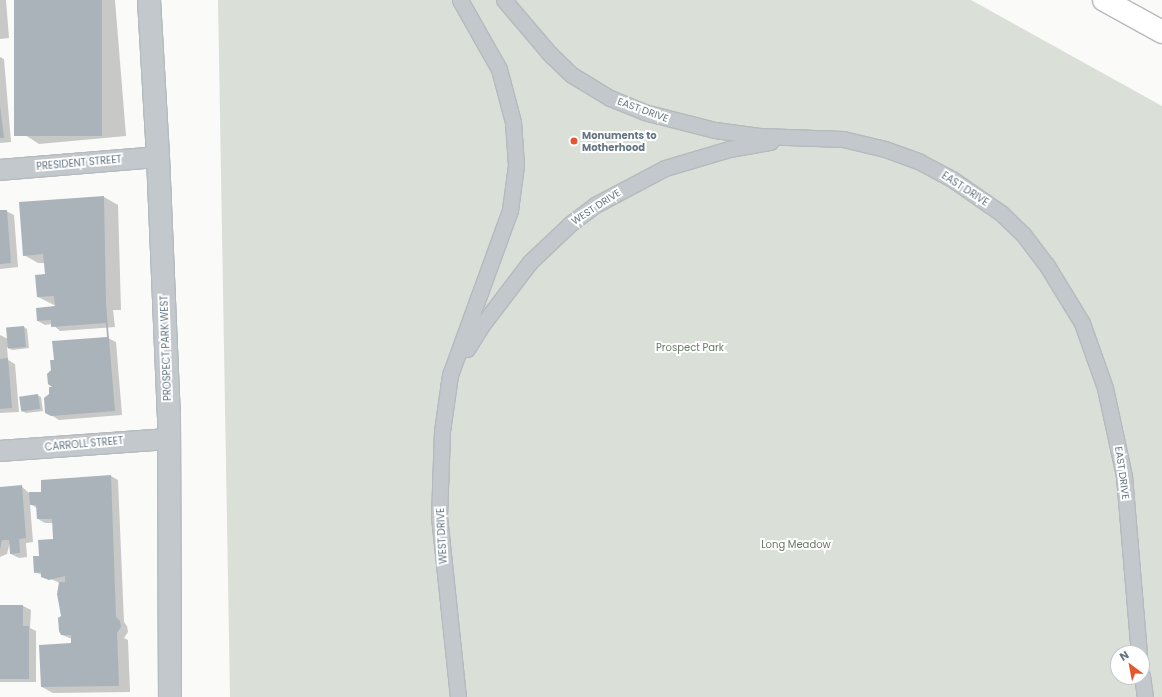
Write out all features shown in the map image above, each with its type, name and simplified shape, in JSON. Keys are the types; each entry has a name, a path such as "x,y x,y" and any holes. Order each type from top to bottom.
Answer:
{"main road":[{"path":"1104,0 1162,32"}],"street":[{"name":"PROSPECT PARK WEST","path":"149,0 158,157 169,439 170,697"},
{"name":"WEST DRIVE","path":"458,697 440,517 442,431 450,375 510,210 516,165 513,122 499,69 460,0"},
{"name":"EAST DRIVE","path":"504,0 555,60 572,75 610,98 644,112 715,130 760,136 806,136 843,139 885,149 920,162 952,179 1001,213 1023,234 1064,292 1082,323 1115,426 1124,476 1138,645"},
{"name":"WEST DRIVE","path":"450,375 482,325 530,262 570,224 595,206 665,168 729,148 806,136"},
{"name":"PRESIDENT STREET","path":"0,170 158,157"},
{"name":"CARROLL STREET","path":"0,451 131,440 169,439"},
{"path":"1143,685 1145,697"}],"green space":[{"name":"Prospect Park","path":"218,0 971,0 1162,106 1162,697 230,697"}],"building":[{"path":"14,0 102,0 102,136 14,136"},
{"path":"0,105 4,138 0,138"},
{"path":"104,196 106,303 115,411 51,416 45,413 44,398 49,394 49,387 52,387 48,384 47,374 51,370 50,360 54,360 52,341 107,337 106,323 51,327 51,320 37,321 36,308 55,306 54,296 37,297 35,275 45,274 43,254 23,256 19,202"},
{"path":"0,210 7,210 11,263 0,264"},
{"path":"24,326 26,347 8,348 6,328"},
{"path":"8,358 12,408 0,409 0,359"},
{"path":"38,394 40,409 21,411 19,397"},
{"path":"111,475 116,617 120,621 121,627 117,633 119,686 41,687 39,645 71,643 71,635 61,635 59,631 58,618 61,616 57,594 59,582 65,582 65,576 49,580 41,577 41,572 34,573 33,556 39,556 38,540 53,539 52,519 37,519 36,505 30,505 29,492 41,492 41,480"},
{"path":"22,485 26,538 19,539 20,553 10,554 9,540 2,540 0,550 0,487"},
{"path":"0,605 23,605 23,626 29,626 29,679 0,679"}],"place":[{"name":"Monuments to Motherhood","path":"574,141"}],"park label":[{"name":"Long Meadow","path":"796,545"}]}
